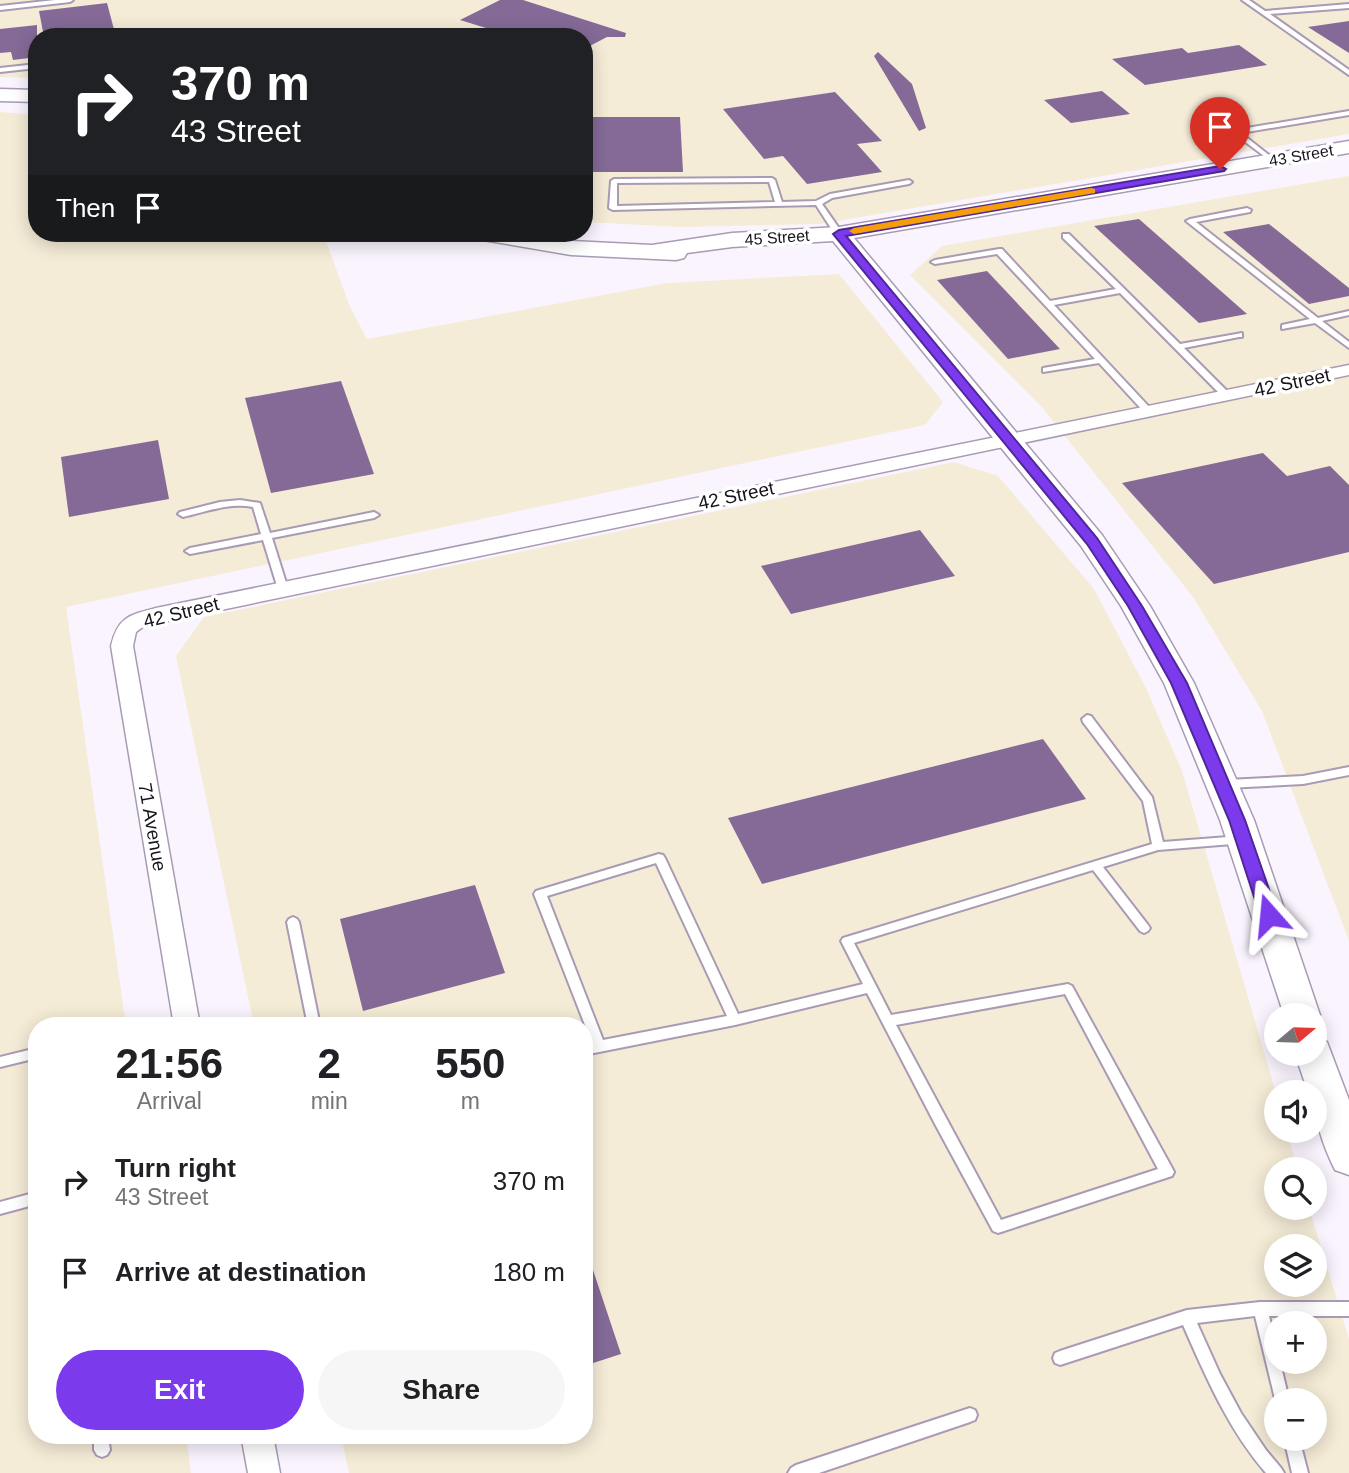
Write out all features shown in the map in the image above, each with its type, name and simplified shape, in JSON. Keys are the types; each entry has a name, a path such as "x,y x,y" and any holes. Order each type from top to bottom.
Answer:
{"street":[{"path":"0,95 28,96"},
{"name":"43 Street","path":"839,234 1349,147"},
{"path":"839,234 1092,541 1135,606 1179,683 1222,784 1244,840 1298,1003"},
{"name":"45 Street","path":"536,242 571,248 709,255 807,246 839,234"},
{"name":"42 Street","path":"126,629 137,621 156,615 1349,370"},
{"name":"71 Avenue","path":"126,629 121,646 185,1017"},
{"path":"1319,1066 1349,1158"},
{"path":"259,1444 264,1473"}],"lane":[{"path":"0,8 70,0"},
{"path":"1245,0 1349,73"},
{"path":"1333,0 1347,6"},
{"path":"1264,13 1347,6"},
{"path":"0,71 28,67"},
{"path":"1272,160 1235,132 1349,113"},
{"path":"779,204 772,180 614,181 613,208 779,204 818,203 830,196 909,182"},
{"path":"818,203 839,234"},
{"path":"1247,211 1190,221 1349,346"},
{"path":"1066,236 1226,395"},
{"path":"935,262 999,251 1148,411"},
{"path":"1048,304 1122,290"},
{"path":"1285,327 1349,313"},
{"path":"1179,346 1239,335"},
{"path":"1046,370 1101,360"},
{"path":"183,514 249,502 257,505 283,589"},
{"path":"190,551 374,515"},
{"path":"1087,719 1147,800 1157,846"},
{"path":"1222,784 1303,780 1349,771"},
{"path":"888,1021 1068,989 1167,1172 998,1227 888,1021 847,941 1157,846 1244,840"},
{"path":"588,1017 540,894 659,858 735,1020"},
{"path":"1095,865 1144,928"},
{"path":"293,922 312,1017"},
{"path":"593,1048 735,1020 871,987"},
{"path":"593,1031 599,1046"},
{"path":"0,1062 28,1055"},
{"path":"0,1208 28,1200"},
{"path":"1060,1358 1187,1317 1260,1309 1349,1309"},
{"path":"1260,1309 1279,1388"},
{"path":"1187,1317 1230,1411 1258,1454 1276,1473"},
{"path":"796,1473 970,1415"},
{"path":"1294,1451 1300,1473"}],"shaded area":[{"path":"0,0 1349,0 1349,134 820,224 680,227 593,222 593,28 28,28 28,78 0,77"},
{"path":"0,112 28,114 28,242 326,242 350,307 367,339 667,283 839,274 943,402 925,425 66,607 125,1017 28,1017 28,1444 187,1444 191,1473 0,1473"},
{"path":"1349,176 1349,941 1262,711 1193,597 1041,406 910,275 942,246"},
{"path":"954,462 998,476 1094,589 1146,688 1182,771 1264,1052 1264,1066 1268,1066 1272,1080 1264,1080 1264,1143 1290,1143 1294,1157 1264,1157 1264,1220 1313,1220 1317,1234 1264,1234 1264,1297 1327,1297 1327,1267 1349,1339 1349,1473 349,1473 343,1444 593,1444 593,1017 252,1017 176,656 204,617"}],"building":[{"path":"500,0 523,0 626,33 625,37 607,37 593,44 593,28 486,28 460,20"},
{"path":"107,3 114,28 42,28 39,11"},
{"path":"1349,21 1349,53 1308,27"},
{"path":"37,25 37,28 28,28 28,58 13,60 11,52 0,53 0,29"},
{"path":"1239,45 1267,65 1145,85 1112,59 1182,48 1188,53"},
{"path":"878,52 912,84 926,128 919,131 874,56"},
{"path":"1102,91 1130,114 1071,123 1044,100"},
{"path":"835,92 882,141 857,144 882,172 807,184 783,156 764,159 723,109"},
{"path":"593,117 680,117 683,172 593,172"},
{"path":"1139,219 1247,314 1199,323 1094,226"},
{"path":"1269,224 1349,288 1349,296 1309,304 1223,232"},
{"path":"987,271 1060,349 1008,359 937,280"},
{"path":"341,381 374,474 271,493 245,398"},
{"path":"158,440 169,499 69,517 61,457"},
{"path":"1263,453 1287,476 1330,466 1349,485 1349,552 1214,584 1122,483"},
{"path":"920,530 955,576 791,614 761,566"},
{"path":"1043,739 1086,799 762,884 728,818"},
{"path":"475,885 505,973 363,1011 340,919"},
{"path":"593,1270 621,1354 593,1363"}],"slow traffic":[{"path":"854,231 1091,191"}],"route":[{"path":"1220,169 839,234 1092,541 1135,606 1179,683 1237,820 1269,915"}]}
